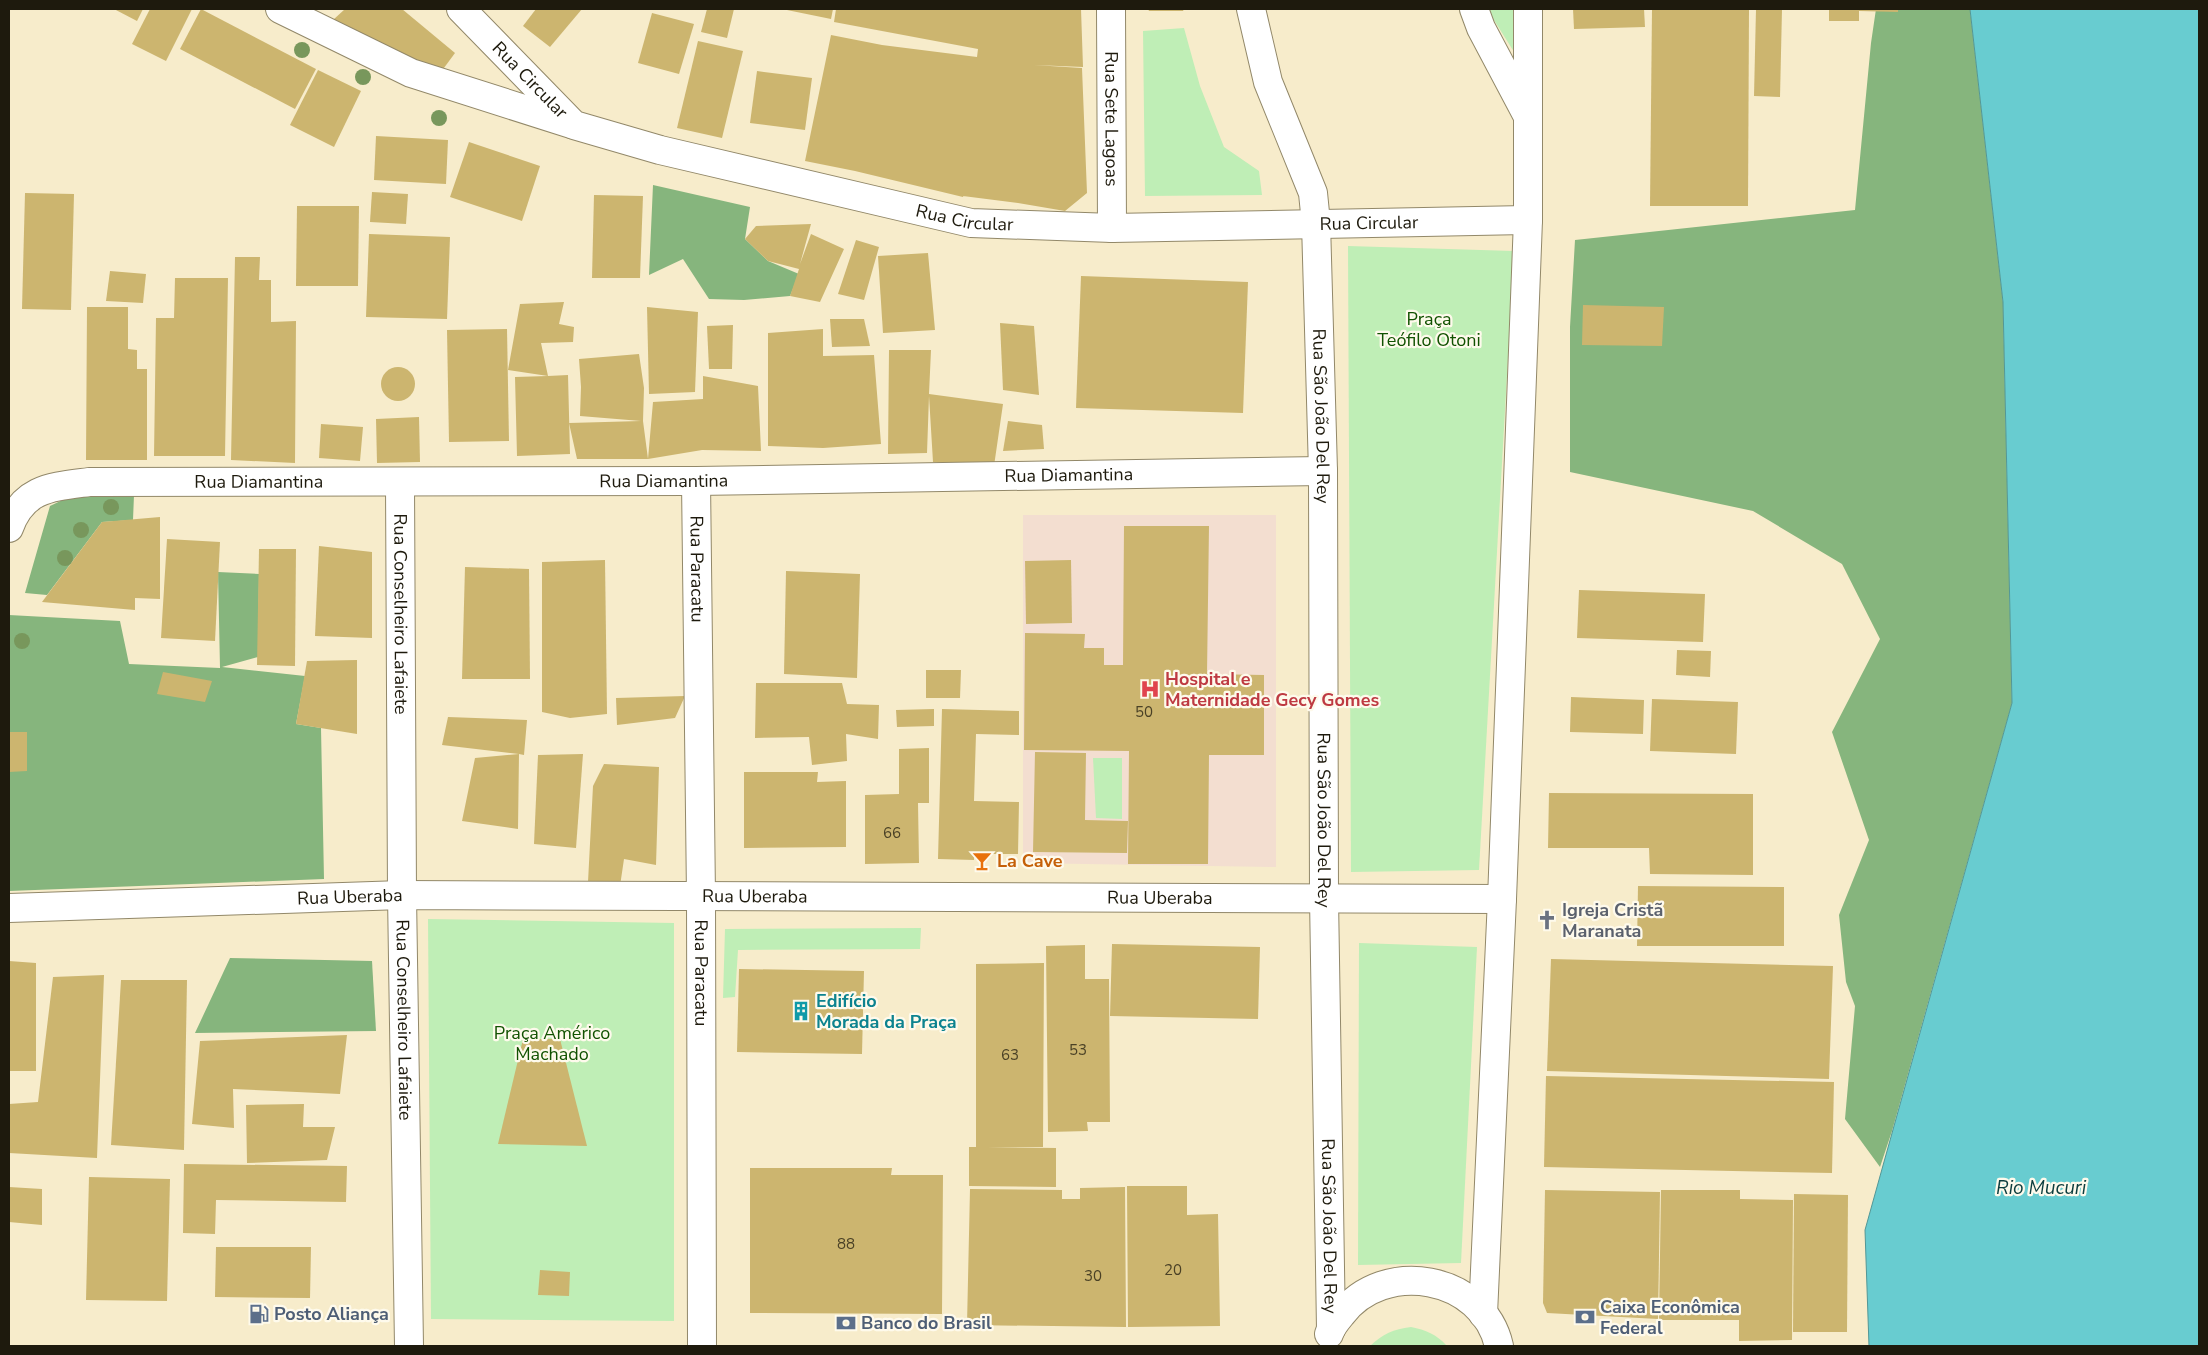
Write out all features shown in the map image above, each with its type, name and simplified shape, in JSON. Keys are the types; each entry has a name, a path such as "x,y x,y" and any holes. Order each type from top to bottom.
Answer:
{"street":[{"path":"280,9 411,73 574,125"},
{"name":"Rua Circular","path":"461,9 574,125 660,150 971,223 1112,228 1528,220"},
{"name":"Rua Sete Lagoas","path":"1111,9 1112,228"},
{"path":"1251,9 1268,82 1313,193 1316,223"},
{"path":"1474,9 1481,28 1528,116"},
{"path":"1483,1314 1502,898 1528,220 1528,9"},
{"name":"Rua São João Del Rey","path":"1316,223 1323,471 1328,1337"},
{"name":"Rua Diamantina","path":"12,521 31,496 46,489 89,482 696,482 1323,471"},
{"name":"Rua Conselheiro Lafaiete","path":"400,482 402,895 409,1346"},
{"name":"Rua Paracatu","path":"696,482 701,896 702,1346"},
{"name":"Rua Uberaba","path":"9,908 402,895 1502,898"},
{"path":"1328,1337 1349,1304 1375,1287 1404,1280 1434,1282 1461,1294 1483,1314 1499,1346"}],"shaded area":[{"name":"Hospital e Maternidade Gecy Gomes","path":"1023,515 1276,515 1276,867 1023,863"}],"green space":[{"path":"1487,9 1516,9 1516,55"},
{"path":"1876,9 1970,9 2003,302 2012,703 1892,1131 1880,1167 1845,1119 1855,1006 1846,982 1839,915 1869,840 1832,732 1880,639 1842,564 1753,511 1570,472 1570,327 1575,240 1855,210"},
{"path":"1184,28 1200,86 1224,147 1259,171 1262,195 1145,196 1143,31"},
{"path":"653,185 750,207 745,239 768,261 799,274 790,296 744,300 709,299 683,259 649,275"},
{"name":"Praça Teófilo Otoni","path":"1348,246 1514,251 1479,870 1351,872"},
{"path":"75,494 134,495 133,520 102,522 47,595 25,593 50,506"},
{"path":"218,572 259,574 258,657 222,667 305,676 296,724 321,728 324,879 9,891 9,615 120,621 129,664 220,668"},
{"path":"1093,758 1122,758 1122,819 1096,818"},
{"name":"Praça Américo Machado","path":"428,919 674,923 674,1321 431,1319"},
{"path":"921,928 920,949 738,950 735,997 723,998 725,929"},
{"path":"1359,943 1477,947 1461,1263 1358,1265"},
{"path":"230,958 372,961 376,1031 195,1033"},
{"path":"1411,1327 1430,1333 1447,1346 1370,1346 1379,1338 1389,1333"}],"water":[{"name":"Rio Mucuri","path":"1970,9 2199,9 2199,1346 1869,1346 1865,1230 2012,703 2003,302"}],"building":[{"path":"114,9 143,9 137,21"},
{"path":"150,9 192,9 166,61 132,44"},
{"path":"201,9 316,69 295,109 180,49"},
{"path":"345,9 402,9 455,53 438,76 333,20"},
{"path":"536,9 582,9 550,47 523,26"},
{"path":"707,9 734,9 727,38 701,32"},
{"path":"782,9 833,9 831,19"},
{"path":"836,9 1081,9 1083,67 1034,65 1082,68 1087,193 1065,211 1018,203 963,197 805,161 831,35 882,45 977,57 978,49 834,22"},
{"path":"1148,9 1184,9 1183,11 1149,11"},
{"path":"1573,9 1644,9 1645,27 1574,29"},
{"path":"1652,9 1749,9 1748,206 1650,206"},
{"path":"1756,9 1782,9 1780,97 1754,96"},
{"path":"1829,9 1898,9 1898,12 1859,11 1859,21 1829,21"},
{"path":"652,13 694,24 679,74 638,63"},
{"path":"698,41 743,51 722,138 677,128"},
{"path":"318,70 361,91 334,147 290,125"},
{"path":"757,71 812,78 805,130 750,123"},
{"path":"376,136 448,140 446,184 374,180"},
{"path":"469,142 540,166 522,221 450,197"},
{"path":"372,192 408,194 406,224 370,222"},
{"path":"25,193 74,194 71,310 22,309"},
{"path":"594,195 643,196 640,278 592,278"},
{"path":"297,206 359,206 358,286 296,286"},
{"path":"811,224 800,264 811,234 844,249 820,302 790,296 799,269 768,261 745,239 756,226"},
{"path":"369,234 450,237 447,319 366,317"},
{"path":"856,240 879,247 864,300 838,294"},
{"path":"928,253 935,330 883,333 878,256"},
{"path":"235,257 260,257 259,280 271,280 271,322 296,321 295,463 231,460"},
{"path":"110,271 146,274 143,303 106,301"},
{"path":"1081,276 1248,282 1243,413 1076,408"},
{"path":"175,278 228,278 225,456 154,456 156,318 174,318"},
{"path":"564,302 559,324 574,327 573,342 541,343 548,376 508,370 520,304"},
{"path":"1583,305 1664,307 1662,346 1582,345"},
{"path":"87,307 128,307 128,349 137,350 137,369 147,369 147,460 86,460"},
{"path":"647,307 698,312 695,392 649,394"},
{"path":"830,319 864,319 870,346 832,347"},
{"path":"1000,323 1034,326 1039,395 1003,390"},
{"path":"733,325 732,369 709,369 707,326"},
{"path":"507,329 509,441 449,442 447,330"},
{"path":"823,329 823,356 874,355 881,444 823,448 768,446 768,333"},
{"path":"889,350 931,350 929,394 1003,404 994,466 933,462 929,396 927,453 888,454"},
{"path":"639,354 644,388 643,421 648,459 577,459 569,423 641,421 580,416 581,387 579,359"},
{"path":"398,367 405,368 410,372 414,377 414,391 410,396 405,400 398,401 391,400 386,396 382,391 381,384 382,377 386,372 391,368"},
{"path":"568,375 570,454 517,456 515,377"},
{"path":"703,376 758,386 761,451 702,450 648,459 653,402 703,399"},
{"path":"419,417 420,462 377,463 376,419"},
{"path":"1008,421 1042,425 1044,449 1003,451"},
{"path":"321,424 363,427 360,461 319,458"},
{"path":"160,517 160,599 135,598 135,610 42,602 102,522"},
{"path":"1124,526 1209,526 1207,674 1264,675 1264,755 1209,755 1208,864 1128,864 1129,751 1024,750 1025,633 1085,634 1084,648 1104,648 1104,665 1123,665"},
{"path":"167,539 220,542 215,641 161,638"},
{"path":"319,546 372,552 372,638 315,636"},
{"path":"259,549 296,549 295,666 257,665"},
{"path":"605,560 607,714 570,718 542,712 542,562"},
{"path":"1071,560 1072,623 1026,624 1025,561"},
{"path":"465,567 529,569 530,679 462,679"},
{"path":"786,571 860,574 857,678 784,674"},
{"path":"1579,590 1705,594 1703,642 1577,638"},
{"path":"1677,650 1711,651 1710,677 1676,675"},
{"path":"357,660 357,734 296,724 307,661"},
{"path":"926,670 961,670 960,698 926,698"},
{"path":"163,672 212,681 205,702 157,694"},
{"path":"756,683 842,683 847,704 879,705 878,739 846,734 847,761 812,765 809,737 755,738"},
{"path":"685,696 675,718 617,725 616,698"},
{"path":"1571,697 1644,700 1643,734 1570,732"},
{"path":"1652,699 1738,702 1736,754 1650,751"},
{"path":"934,709 934,726 897,727 896,710"},
{"path":"942,709 1019,711 1019,735 976,734 974,801 1019,802 1018,854 974,854 974,860 938,859"},
{"path":"448,717 527,720 524,755 442,745"},
{"path":"9,732 27,732 27,771 9,772"},
{"path":"929,748 929,803 918,803 919,863 865,864 865,795 899,794 899,749"},
{"path":"1035,752 1086,753 1085,820 1128,821 1127,853 1033,852"},
{"path":"519,754 518,829 462,821 475,758"},
{"path":"583,754 576,848 534,844 538,755"},
{"path":"604,764 659,767 656,865 624,859 620,886 588,882 593,786"},
{"path":"744,772 818,772 817,782 846,781 846,847 744,848"},
{"path":"1549,793 1753,794 1753,875 1650,874 1649,848 1548,848"},
{"path":"1638,886 1784,887 1784,946 1637,946"},
{"path":"1112,944 1260,947 1258,1019 1110,1016"},
{"path":"1085,945 1085,979 1109,979 1110,1122 1087,1122 1088,1131 1048,1132 1046,946"},
{"path":"1551,959 1833,966 1829,1079 1547,1071"},
{"path":"9,961 36,963 36,1071 9,1071"},
{"path":"1044,963 1043,1147 987,1147 1056,1148 1056,1187 969,1186 969,1147 976,1147 976,964"},
{"name":"Edifício Morada da Praça","path":"739,969 864,971 862,1054 737,1052"},
{"path":"104,975 97,1158 9,1153 9,1104 38,1102 53,977"},
{"path":"121,980 187,980 184,1150 111,1145"},
{"path":"347,1035 340,1094 233,1089 234,1128 192,1124 200,1041"},
{"path":"523,1039 560,1039 587,1146 498,1144"},
{"path":"1546,1076 1834,1082 1832,1173 1544,1167"},
{"path":"304,1104 303,1127 335,1127 327,1160 247,1163 246,1105"},
{"path":"184,1164 347,1166 346,1202 216,1200 215,1234 183,1233"},
{"path":"750,1168 892,1168 891,1175 943,1175 942,1314 750,1313"},
{"path":"89,1177 170,1179 167,1301 86,1300"},
{"path":"1127,1186 1187,1186 1187,1215 1218,1214 1220,1326 1128,1327"},
{"path":"9,1187 42,1189 42,1225 9,1222"},
{"path":"1125,1187 1126,1327 967,1325 970,1189 1062,1190 1062,1199 1080,1199 1080,1188"},
{"path":"1545,1190 1660,1192 1658,1319 1547,1313 1543,1303"},
{"path":"1661,1190 1740,1190 1740,1199 1793,1200 1792,1340 1739,1341 1739,1320 1659,1320"},
{"path":"1794,1194 1848,1195 1847,1332 1793,1332"},
{"path":"216,1247 311,1247 310,1298 215,1297"},
{"path":"540,1270 570,1272 569,1296 538,1295"}],"place":[{"name":"Hospital e Maternidade Gecy Gomes","path":"1150,689"},
{"name":"La Cave","path":"982,861"},
{"name":"Igreja Cristã Maranata","path":"1547,920"},
{"name":"Edifício Morada da Praça","path":"801,1011"},
{"name":"Posto Aliança","path":"259,1314"},
{"name":"Caixa Econômica Federal","path":"1585,1317"},
{"name":"Banco do Brasil","path":"846,1323"}]}
